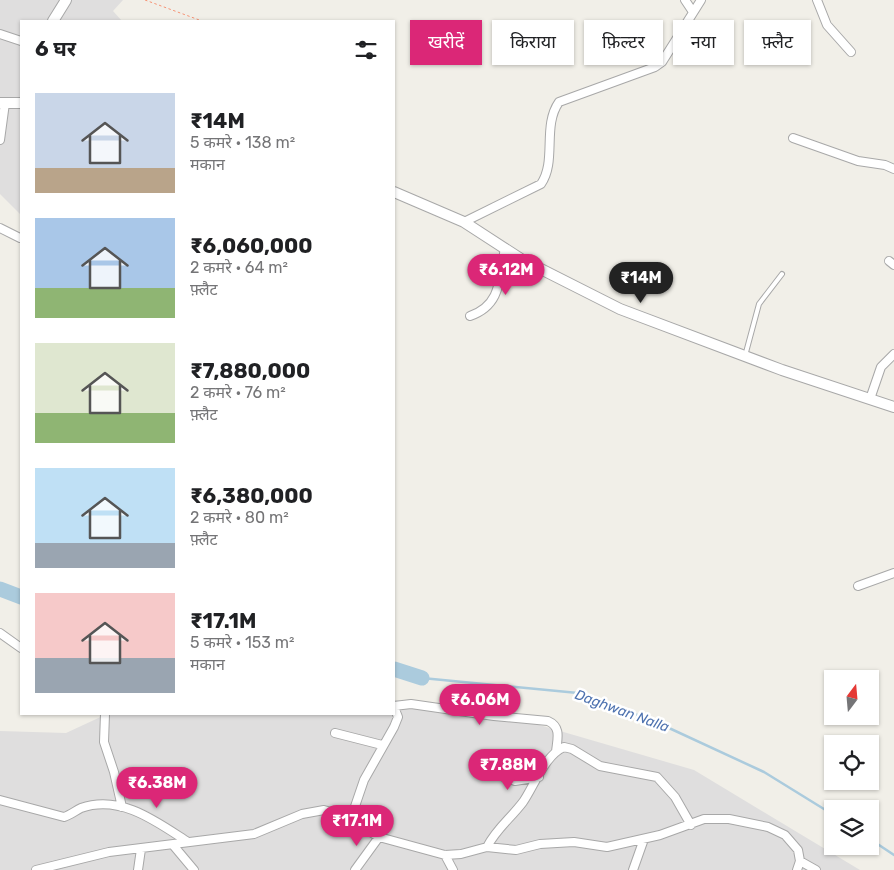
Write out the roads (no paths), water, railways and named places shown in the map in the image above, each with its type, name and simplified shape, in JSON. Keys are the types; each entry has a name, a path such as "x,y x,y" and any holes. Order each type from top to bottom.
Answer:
{"street":[{"path":"54,20 66,0"},
{"path":"686,0 694,12"},
{"path":"464,222 541,184 547,168 552,116 559,102 655,68 662,62 701,0"},
{"path":"817,0 827,25 851,52"},
{"path":"0,34 20,41"},
{"path":"0,140 2,103 20,103"},
{"path":"793,138 858,161 885,165 894,169"},
{"path":"395,192 464,222 504,248 600,300 745,356 894,407"},
{"path":"0,228 20,238"},
{"path":"470,316 486,310 492,302 497,290 504,248"},
{"path":"870,399 881,367 894,354"},
{"path":"858,586 894,572"},
{"path":"0,633 20,647"},
{"path":"395,706 411,704 494,716 548,721 555,725 558,730 556,752 522,803 494,834 487,847"},
{"path":"350,821 364,780 398,718 395,709"},
{"path":"104,715 104,742 114,772 122,807"},
{"path":"335,733 382,745"},
{"path":"556,752 568,747 600,766 657,777 681,805 691,825"},
{"path":"480,768 515,782 539,777"},
{"path":"0,800 32,807 60,817 95,805 122,807 154,820 188,842"},
{"path":"36,870 109,852 254,834 315,810 333,812 379,836 445,855 461,854 487,847 516,850 540,844 574,842 607,847 644,839 714,818 768,827 785,835 798,850 800,861 798,870"},
{"path":"355,870 379,836"},
{"path":"633,870 644,839"},
{"path":"173,845 194,870"},
{"path":"138,870 141,849"},
{"path":"445,855 453,870"},
{"path":"800,861 816,870"}],"lane":[{"path":"745,356 759,304 782,274"}],"waterway":[{"name":"Daghwan Nalla","path":"0,589 20,597"},
{"name":"Daghwan Nalla","path":"395,669 422,678"},
{"name":"Daghwan Nalla","path":"422,678 578,693 656,722 764,772 824,809"},
{"name":"Daghwan Nalla","path":"879,845 894,855"}]}
